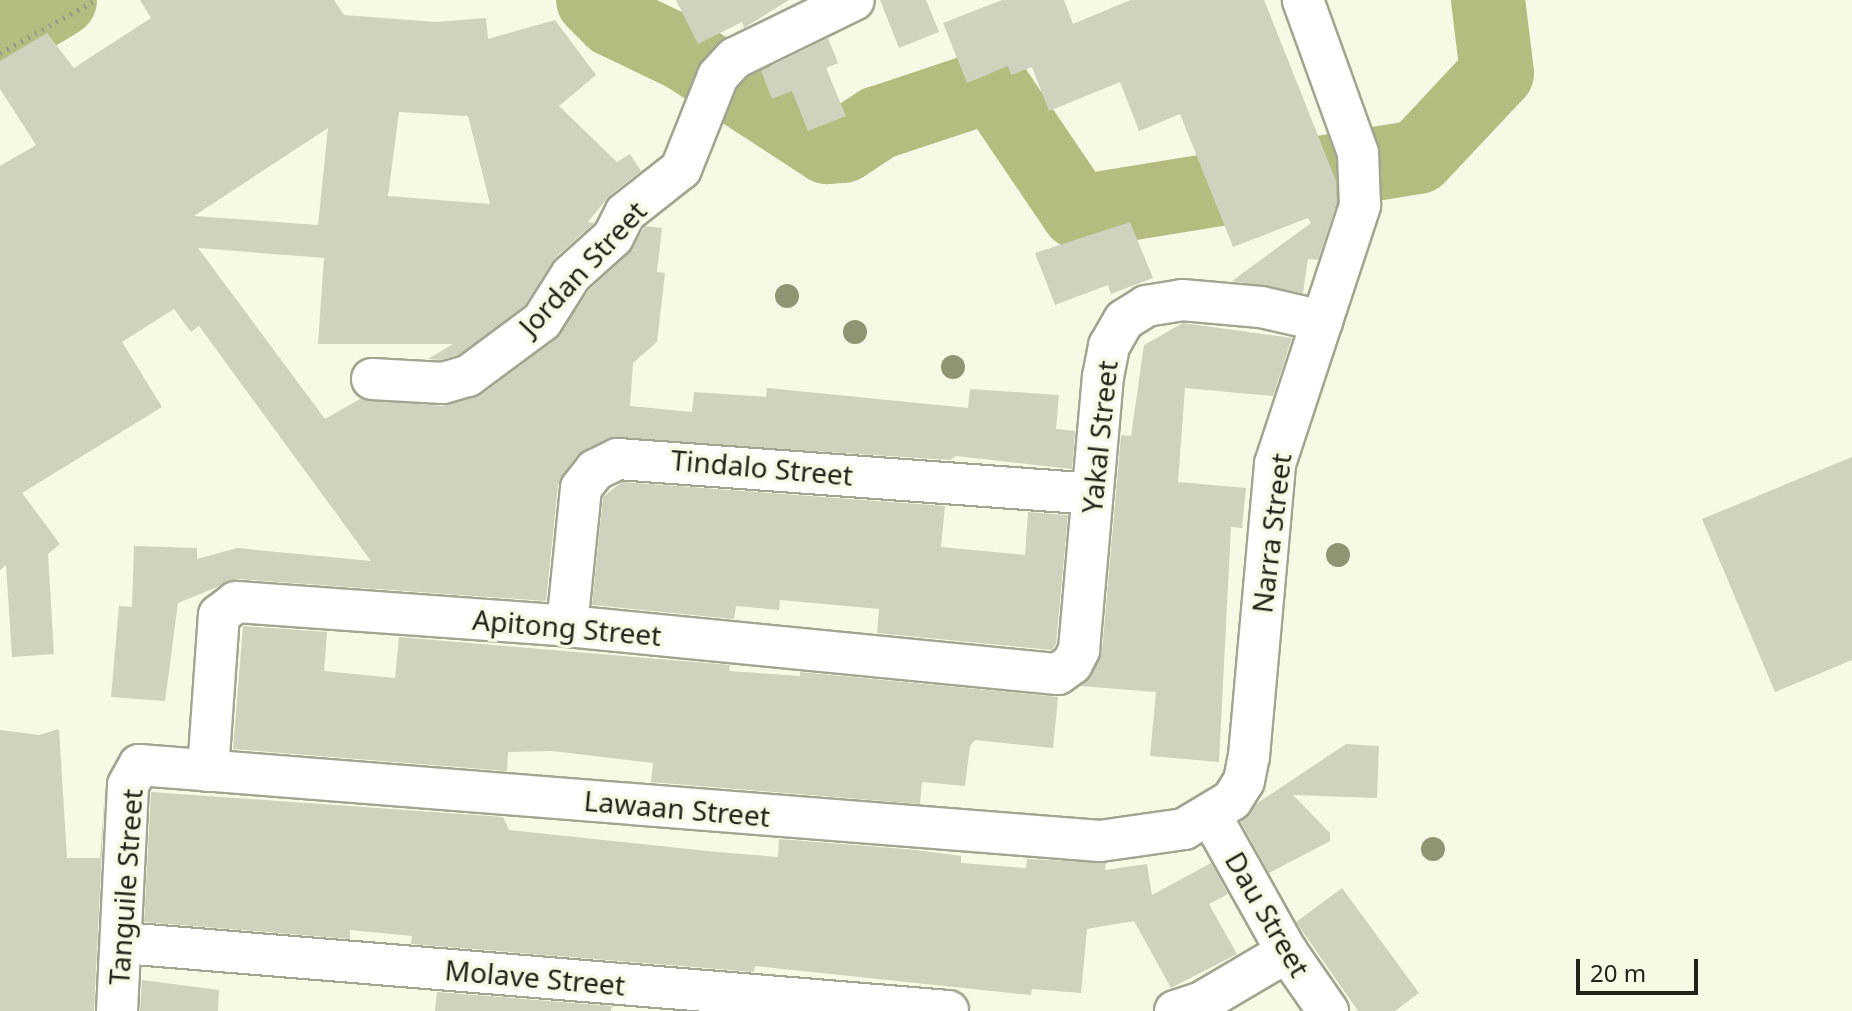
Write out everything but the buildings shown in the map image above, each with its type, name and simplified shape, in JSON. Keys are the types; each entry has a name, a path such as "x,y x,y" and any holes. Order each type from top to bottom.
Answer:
{"street":[{"name":"Jordan Street","path":"372,379 443,383 468,376 542,321 571,275 613,237 625,213 681,169 727,67 854,0"},
{"name":"Narra Street","path":"1211,816 1232,800 1244,781 1275,464 1360,205 1358,153 1303,0"},
{"name":"Yakal Street","path":"1072,664 1079,650 1103,377 1109,346 1124,320 1146,306 1182,300 1261,307 1322,321"},
{"name":"Tindalo Street","path":"567,626 581,488 595,470 618,459 1092,494"},
{"name":"Apitong Street","path":"208,771 219,615 226,605 567,626 1058,674 1072,664"},
{"name":"Lawaan Street","path":"139,765 1100,841 1149,838 1211,816"},
{"name":"Tanguile Street","path":"117,1011 123,943 128,785 139,765"},
{"name":"Dau Street","path":"1211,816 1287,952 1328,1011"},
{"name":"Molave Street","path":"123,943 636,998 948,1011"},
{"path":"1175,1011 1202,1002 1287,952"}],"path":[{"path":"0,53 96,0"}],"waterway":[{"path":"0,36 60,0"},
{"path":"593,0 613,20 684,54 827,147 843,146 878,123 992,85 1078,212 1418,157 1497,73 1488,0"}]}
